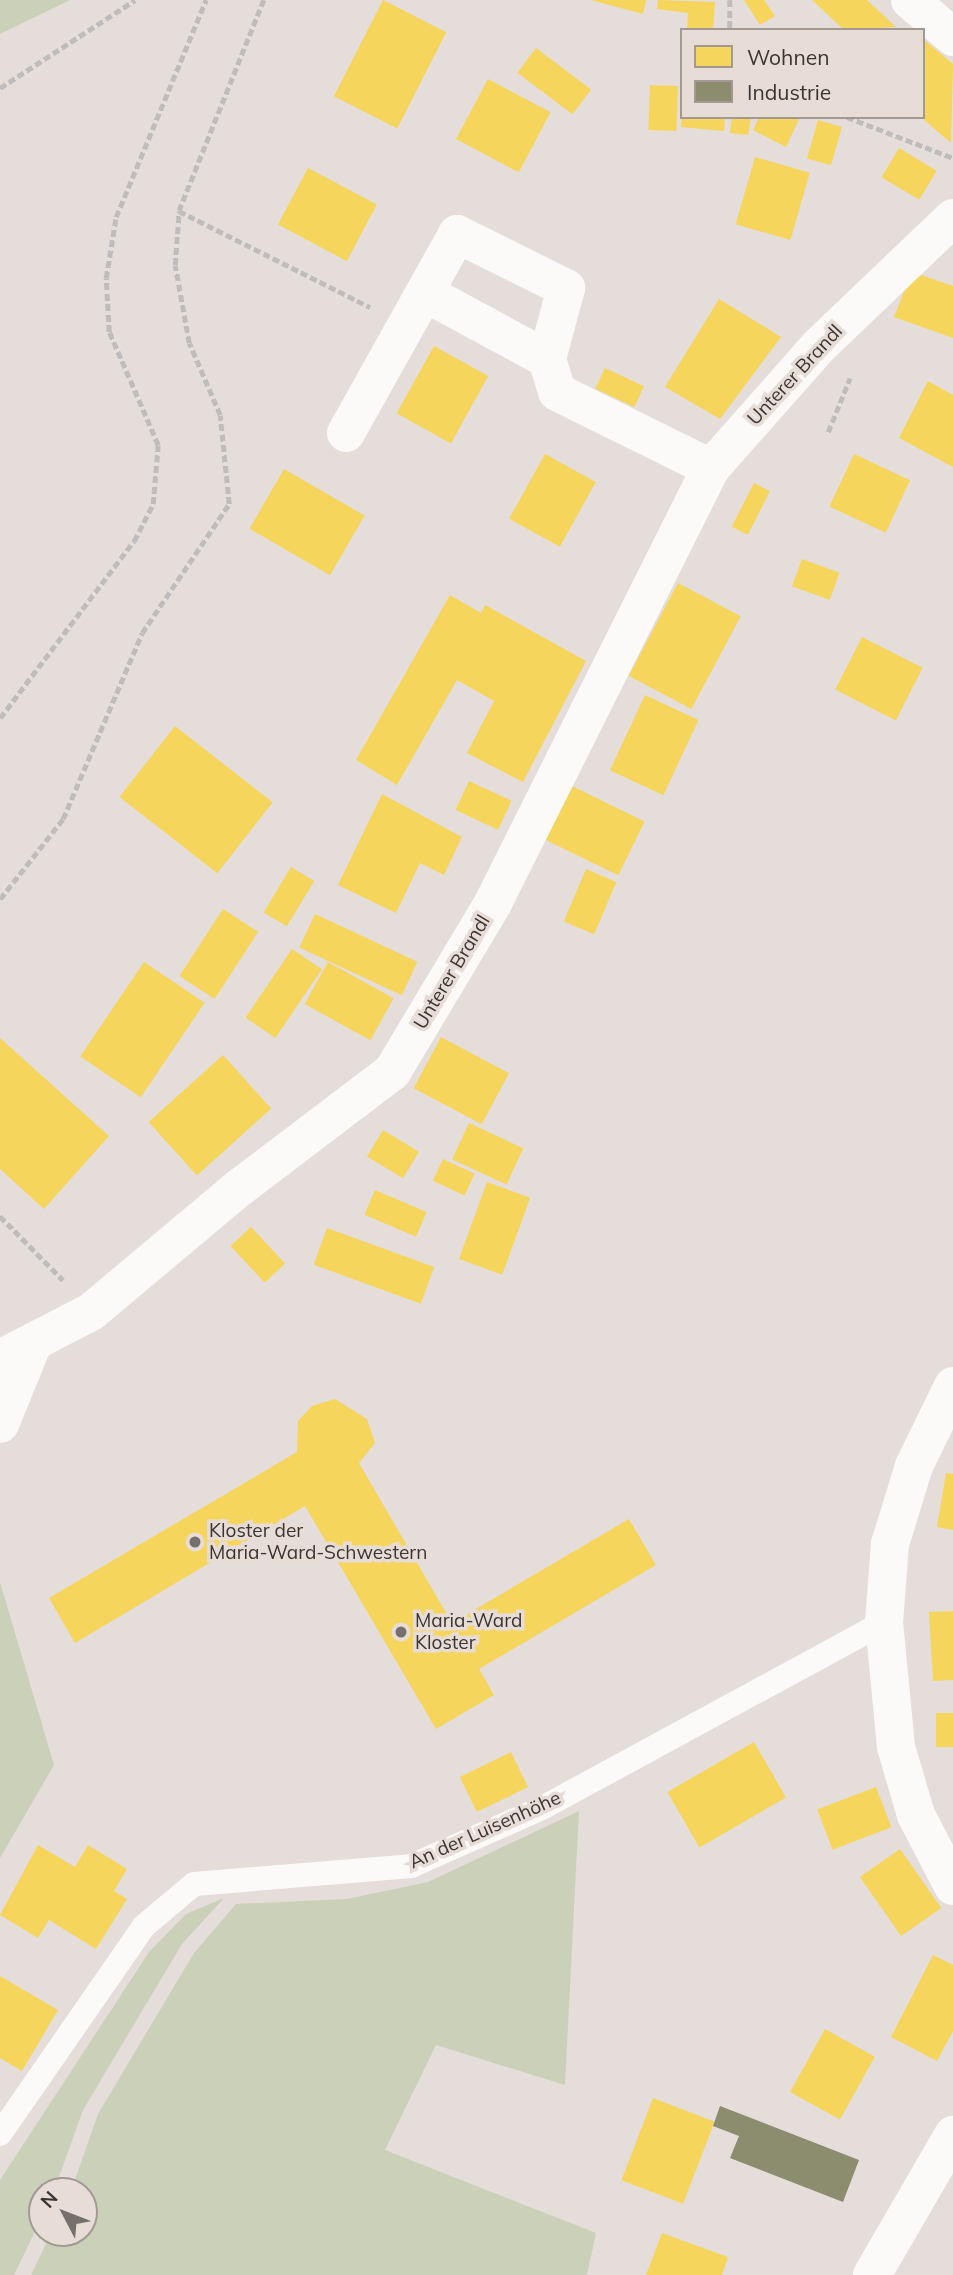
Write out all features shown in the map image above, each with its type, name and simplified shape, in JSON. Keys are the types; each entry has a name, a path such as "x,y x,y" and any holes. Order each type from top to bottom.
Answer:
{"street":[{"path":"910,0 953,37"},
{"name":"Unterer Brandl","path":"0,1424 16,1351 91,1312 239,1188 392,1073 493,903 711,468 820,345 953,218"},
{"path":"346,433 427,294 457,234 566,288 547,359 557,392 711,468"},
{"path":"427,294 547,359"},
{"path":"953,1386 915,1466 890,1544 884,1622 896,1747 916,1815 953,1886"},
{"path":"872,2275 953,2135"}],"lane":[{"name":"An der Luisenhöhe","path":"0,2134 144,1926 194,1884 411,1866 542,1808 884,1622"}],"path":[{"path":"0,88 135,0"},
{"path":"0,718 134,541 153,504 158,445 109,332 106,278 116,217 206,0"},
{"path":"0,899 63,819 142,633 229,504 220,415 189,344 175,265 179,211 264,0"},
{"path":"730,0 730,28"},
{"path":"852,119 953,158"},
{"path":"179,211 408,326"},
{"path":"828,432 853,372"},
{"path":"0,1216 91,1312"}],"green space":[{"path":"0,0 70,0 0,34"},
{"path":"0,1582 54,1765 0,1858"},
{"path":"579,1811 565,2085 436,2045 385,2150 596,2233 587,2275 31,2275 44,2247 98,2247 98,2177 76,2177 98,2114 194,1953 236,1904 347,1899 428,1882"},
{"path":"224,1898 182,1944 83,2110 59,2177 28,2177 28,2246 14,2275 0,2275 0,2180 149,1952 186,1914"}],"building: Wohnen":[{"path":"383,0 446,32 397,128 334,96"},
{"path":"591,0 646,0 643,14"},
{"path":"658,0 715,2 713,28 687,28 688,13 657,9"},
{"path":"744,0 764,0 775,16 760,25"},
{"path":"812,0 867,0 896,27 879,28 842,28"},
{"path":"925,41 953,64 951,143 923,119"},
{"path":"536,48 591,90 572,114 517,73"},
{"path":"488,79 551,112 519,172 456,139"},
{"path":"650,85 678,86 676,131 648,130"},
{"path":"682,119 725,119 724,131 681,127"},
{"path":"732,119 751,119 748,135 730,133"},
{"path":"758,119 799,119 786,147 753,130"},
{"path":"818,120 842,127 831,165 807,158"},
{"path":"899,148 937,171 919,200 881,177"},
{"path":"755,157 810,173 790,240 736,224"},
{"path":"308,168 377,205 347,261 278,225"},
{"path":"912,272 953,286 953,338 894,317"},
{"path":"719,299 781,337 720,419 665,387"},
{"path":"434,346 488,376 451,443 397,413"},
{"path":"605,368 644,386 634,407 595,389"},
{"path":"928,381 953,395 953,467 899,438"},
{"path":"545,454 596,482 560,547 509,519"},
{"path":"854,454 910,480 886,533 829,507"},
{"path":"284,469 365,516 330,575 250,529"},
{"path":"754,483 770,491 748,535 732,527"},
{"path":"802,559 840,573 830,600 792,586"},
{"path":"678,583 741,616 691,709 629,676"},
{"path":"450,595 481,613 485,605 586,661 523,782 467,753 494,701 457,680 397,785 356,760"},
{"path":"862,637 923,668 896,720 835,690"},
{"path":"645,695 698,720 663,795 610,770"},
{"path":"175,726 273,802 217,873 120,797"},
{"path":"469,781 512,801 498,830 455,810"},
{"path":"570,785 645,821 618,875 544,839"},
{"path":"382,794 462,837 444,875 420,863 396,913 338,885"},
{"path":"291,867 314,881 287,926 264,912"},
{"path":"586,869 616,882 594,934 564,921"},
{"path":"223,909 258,932 215,999 179,976"},
{"path":"315,914 417,962 402,995 299,948"},
{"path":"292,949 322,969 275,1038 246,1018"},
{"path":"144,962 205,1003 141,1097 80,1057"},
{"path":"328,962 394,998 370,1040 305,1004"},
{"path":"441,1037 509,1073 482,1124 414,1088"},
{"path":"0,1038 109,1136 44,1209 0,1169"},
{"path":"223,1055 271,1109 197,1175 149,1122"},
{"path":"469,1123 523,1148 506,1185 452,1159"},
{"path":"383,1130 419,1152 403,1178 367,1157"},
{"path":"443,1159 475,1174 465,1196 433,1181"},
{"path":"487,1182 530,1198 502,1275 459,1259"},
{"path":"375,1190 427,1212 416,1237 364,1215"},
{"path":"251,1227 285,1264 265,1283 231,1246"},
{"path":"327,1228 434,1267 421,1304 314,1265"},
{"name":"Kloster der Maria-Ward-Schwestern","path":"335,1399 367,1419 375,1443 359,1463 452,1623 629,1519 656,1565 479,1669 494,1695 436,1729 305,1506 75,1643 49,1598 297,1452 298,1421 312,1406"},
{"path":"946,1473 953,1474 953,1530 937,1527"},
{"path":"953,1611 953,1680 933,1681 929,1612"},
{"path":"936,1713 953,1713 953,1747 936,1747"},
{"path":"754,1742 786,1797 699,1847 667,1792"},
{"path":"511,1752 528,1787 477,1812 460,1777"},
{"path":"876,1787 891,1827 833,1850 817,1810"},
{"path":"38,1845 75,1867 88,1845 127,1869 114,1891 127,1899 96,1949 49,1920 38,1938 0,1915"},
{"path":"900,1849 941,1908 901,1936 860,1877"},
{"path":"933,1955 953,1965 953,2031 937,2061 891,2037"},
{"path":"0,1976 58,2010 22,2071 0,2058"},
{"path":"825,2029 875,2057 840,2120 790,2092"},
{"path":"653,2098 715,2122 683,2204 621,2180"},
{"path":"662,2233 728,2257 722,2275 646,2275"}],"building: Industrie":[{"path":"720,2106 859,2160 843,2202 730,2158 739,2136 713,2126"}],"place":[{"name":"Kloster der Maria-Ward-Schwestern","path":"195,1542"},
{"name":"Maria-Ward Kloster","path":"401,1632"}]}
